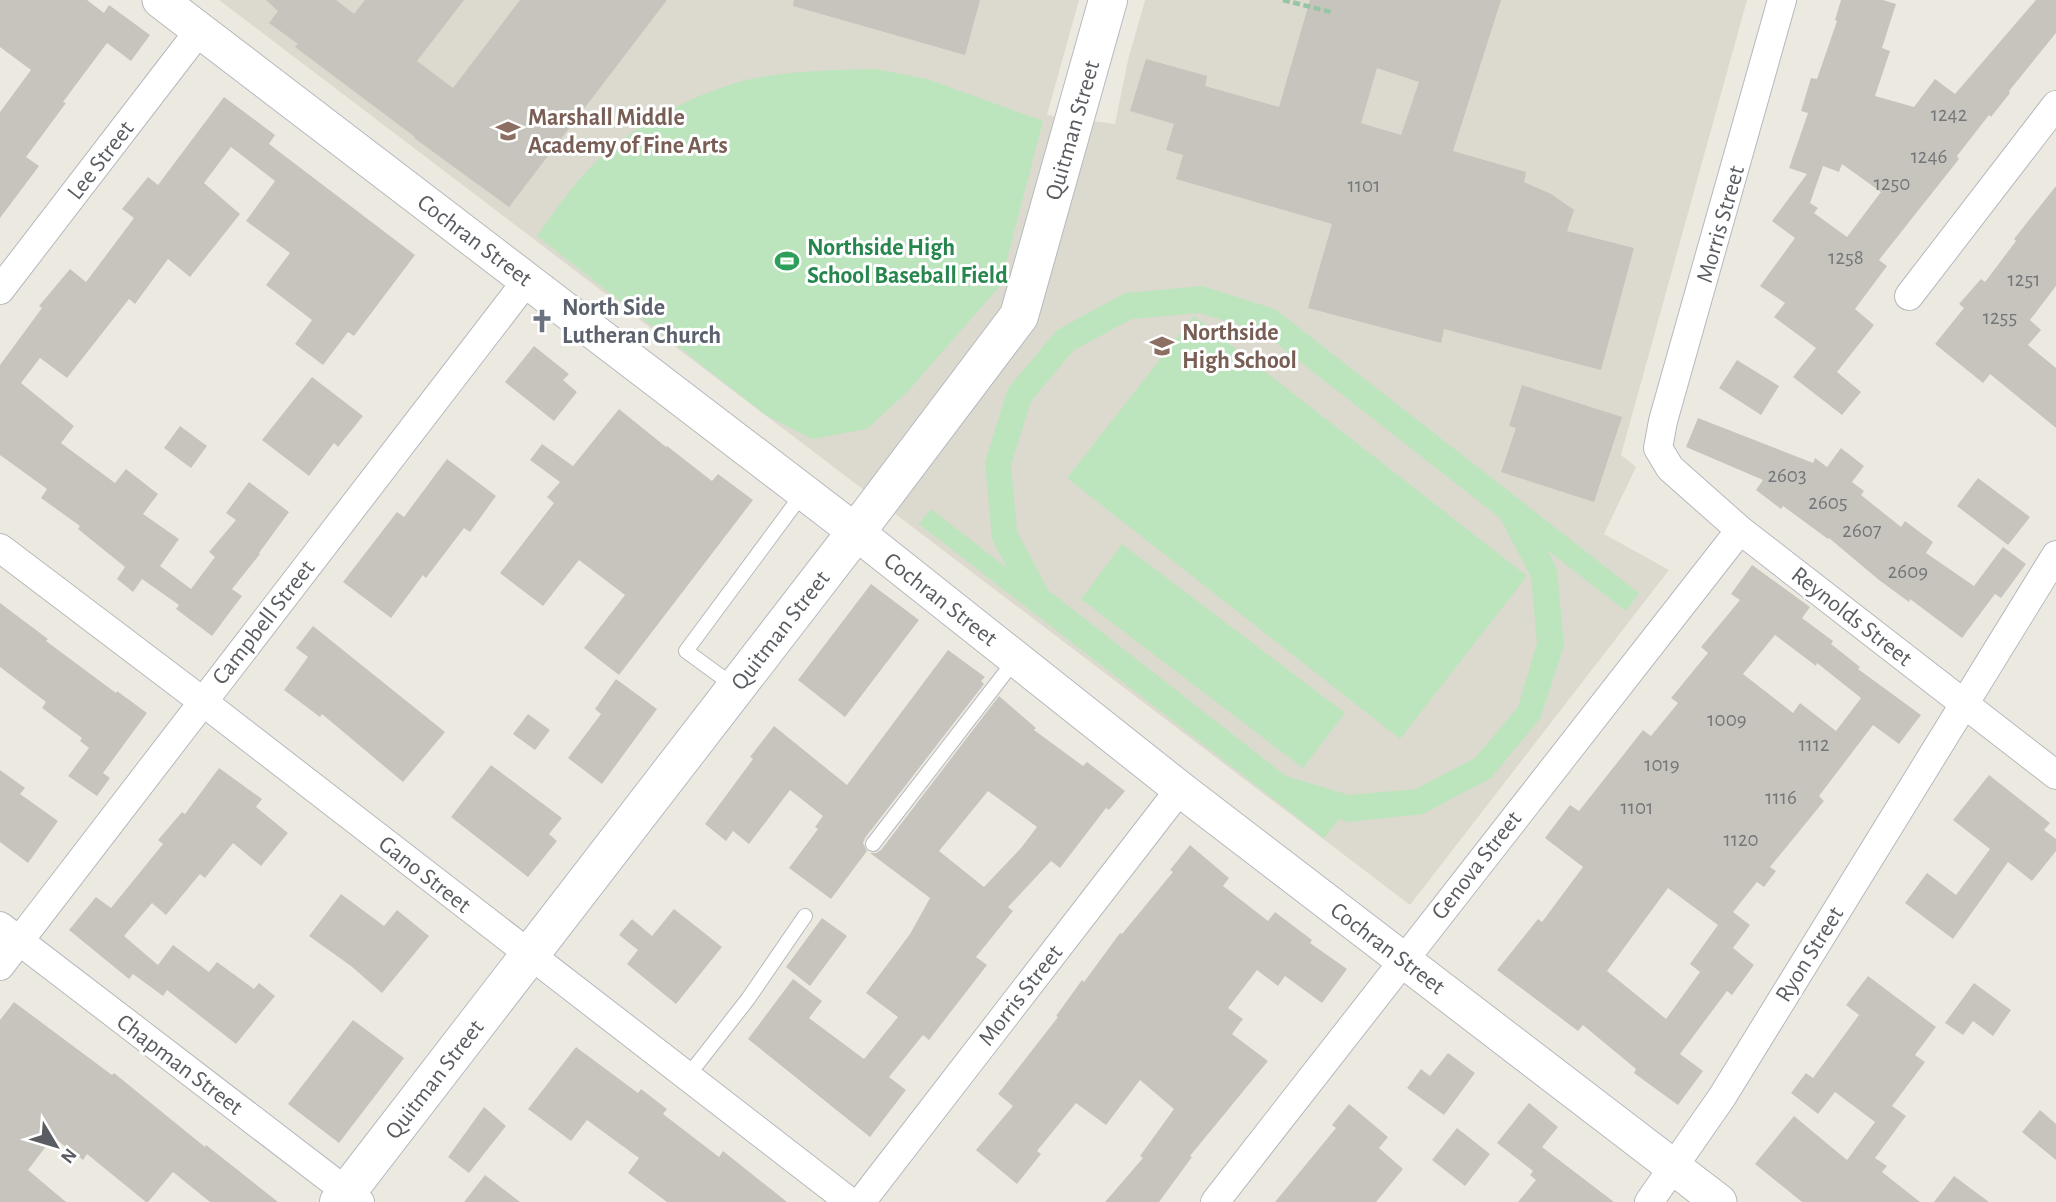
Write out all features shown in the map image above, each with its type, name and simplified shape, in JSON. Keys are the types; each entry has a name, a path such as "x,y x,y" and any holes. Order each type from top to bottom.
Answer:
{"main road":[{"name":"Quitman Street","path":"349,1199 530,956 1018,316 1108,0"}],"street":[{"name":"Cochran Street","path":"160,0 856,531 1180,789 1719,1202"},
{"name":"Morris Street","path":"1658,448 1663,421 1782,0"},
{"name":"Lee Street","path":"0,290 199,31"},
{"path":"1909,296 2056,105"},
{"name":"Campbell Street","path":"0,966 10,934 202,701 528,279"},
{"name":"Reynolds Street","path":"1658,448 1670,468 1740,530 2056,775"},
{"name":"Genova Street","path":"1215,1202 1402,959 1740,530"},
{"name":"Gano Street","path":"0,548 850,1202"},
{"name":"Ryon Street","path":"1649,1202 1722,1097 2056,555"},
{"name":"Morris Street","path":"861,1202 1180,789"},
{"name":"Chapman Street","path":"10,934 349,1199"}],"lane":[{"path":"736,688 686,651 804,492"},
{"path":"873,844 1016,659"},
{"path":"687,1077 748,999 805,916"}],"path":[{"path":"1283,0 1331,12"}],"shaded area":[{"name":"Northside High School","path":"219,0 1079,0 1047,115 1115,124 1128,60 1145,0 1747,0 1621,455 1636,467 1604,534 1669,570 1410,905"}],"green space":[{"name":"Northside High School Baseball Field","path":"875,69 927,79 1043,121 1000,286 908,391 867,429 812,439 767,416 537,236 598,159 625,137 684,103 727,86 768,76 808,71"},
{"path":"1202,286 1275,309 1639,593 1626,611 1547,550 1557,569 1564,646 1540,719 1491,778 1423,814 1347,822 1339,819 1324,838 919,524 931,509 1007,568 992,539 985,462 1008,388 1057,330 1125,293","holes":["1199,313 1262,332 1500,518 1531,577 1537,643 1518,707 1475,758 1416,789 1349,795 1286,776 1048,590 1017,531 1011,465 1031,401 1074,350 1132,319"]},
{"path":"1194,316 1527,576 1400,739 1067,478"},
{"path":"1122,544 1345,713 1303,768 1081,599"}],"building":[{"path":"0,0 87,0 104,13 109,5 150,35 131,61 107,43 26,157 39,166 0,218 0,112 31,70 0,47"},
{"path":"266,0 336,0 354,14 365,0 464,0 417,61 453,88 520,0 667,0 509,207 295,47 298,44 269,23 278,11"},
{"path":"794,0 980,0 965,55 793,6"},
{"path":"1310,0 1501,0 1453,151 1526,172 1524,182 1551,194 1574,210 1567,231 1634,248 1601,370 1444,329 1441,343 1308,308 1332,224 1176,179 1183,155 1166,150 1174,124 1130,111 1146,59 1207,76 1205,86 1279,107","holes":["1377,68 1419,82 1401,135 1361,123"]},
{"path":"1841,0 1883,0 1896,4 1882,48 1890,51 1875,96 1914,107 1935,79 1955,94 2036,0 2056,0 2056,33 1957,156 1959,159 1879,260 1887,266 1855,309 1874,325 1837,372 1861,392 1842,415 1793,377 1816,348 1774,317 1785,303 1760,286 1795,238 1772,221 1807,174 1789,168 1808,113 1801,111 1811,78 1817,79 1837,21 1835,20","holes":["1842,164 1881,192 1847,237 1814,213 1818,208 1810,203 1823,166 1839,172"]},
{"path":"224,97 275,135 269,144 415,255 354,336 348,332 323,365 295,344 312,320 266,285 290,253 246,221 275,181 231,147 204,183 240,214 190,277 168,259 135,304 129,299 67,378 40,358 21,383 74,426 61,443 115,483 126,469 158,494 143,514 179,539 160,566 191,589 215,557 209,552 236,520 226,513 249,482 289,512 232,589 242,596 212,636 176,609 179,605 142,579 133,592 117,579 125,567 78,529 80,526 41,498 47,489 0,455 0,365 42,308 39,306 70,269 86,282 134,218 122,209 148,177 158,185"},
{"path":"2056,186 2056,286 2030,320 2041,330 2028,345 2056,368 2056,428 1990,374 1983,383 1935,344 1964,308 1959,304 1981,279 1985,282 2016,241 2014,239"},
{"path":"534,346 569,374 563,380 577,392 554,421 505,382"},
{"path":"1737,360 1779,386 1761,415 1719,388"},
{"path":"312,377 363,416 338,447 334,443 309,476 262,440"},
{"path":"1522,385 1622,417 1594,502 1501,472 1516,428 1509,426"},
{"path":"619,409 712,481 718,474 753,500 619,675 584,648 625,595 579,560 543,606 500,573 554,503 547,497 560,482 530,460 542,444 573,466"},
{"path":"1698,418 1813,463 1815,458 1827,467 1841,448 1864,466 1852,482 1864,491 1861,495 1901,527 1905,521 1933,542 1926,553 1974,586 2003,547 2026,564 2001,598 1995,594 1962,638 1910,599 1909,602 1879,580 1829,538 1783,506 1781,509 1756,490 1763,480 1686,447"},
{"path":"180,426 207,446 191,468 164,448"},
{"path":"447,459 496,496 470,532 464,528 426,578 423,575 391,618 343,582 397,512 404,517"},
{"path":"1978,478 2030,517 2008,545 1957,506"},
{"path":"1752,565 1810,607 1802,618 1833,641 1831,644 1860,667 1858,669 1921,715 1899,744 1873,725 1819,796 1824,801 1770,867 1776,871 1764,887 1757,882 1733,912 1750,925 1733,948 1754,965 1732,995 1727,991 1680,1054 1703,1071 1678,1105 1634,1073 1636,1069 1583,1025 1578,1031 1497,970 1538,919 1542,922 1583,867 1545,838 1570,805 1579,811 1643,730 1651,736 1678,703 1671,698 1708,653 1701,647 1740,600 1731,594","holes":["1775,635 1816,666 1817,663 1861,698 1836,731 1800,703 1793,713 1743,674","1668,888 1718,925 1690,964 1700,972 1666,1019 1607,971"]},
{"path":"871,584 919,620 845,717 798,680"},
{"path":"0,603 48,639 46,641 147,713 103,773 110,778 97,796 68,776 89,748 80,741 82,738 42,708 46,702 0,667"},
{"path":"313,626 445,732 403,782 322,714 320,717 284,690 308,657 296,648"},
{"path":"948,650 985,677 981,681 984,684 865,838 863,843 867,851 831,899 789,868 818,829 815,827 823,816 790,790 749,844 733,831 726,841 705,824 774,726 847,785"},
{"path":"616,679 657,709 602,784 568,758 601,714 595,709"},
{"path":"999,696 1036,728 1034,730 1083,766 1087,762 1125,791 1109,810 1106,808 1060,868 1051,861 1008,907 1013,911 976,957 987,965 929,1040 923,1035 889,1077 906,1090 870,1137 748,1039 793,979 822,1001 809,1018 864,1059 898,1017 866,993 910,934 930,898 870,853 881,850","holes":["988,791 1037,827 984,887 939,851"]},
{"path":"528,714 550,730 535,750 513,734"},
{"path":"491,765 562,818 549,834 557,841 528,877 451,817"},
{"path":"219,768 262,799 256,807 288,833 261,866 233,843 205,878 200,874 166,915 152,903 124,936 158,965 173,945 209,972 217,962 254,989 259,983 275,996 236,1044 167,990 163,996 133,974 129,979 69,930 96,897 111,908 163,844 158,840 182,812 185,814"},
{"path":"0,770 25,788 20,794 58,821 28,863 0,842"},
{"path":"1989,775 2050,823 2044,830 2056,839 2056,851 2032,881 2008,862 1953,939 1905,903 1927,873 1956,895 1990,849 1953,820"},
{"path":"1190,845 1229,878 1223,886 1268,921 1275,912 1312,940 1310,943 1347,969 1322,1003 1285,976 1278,986 1257,970 1228,1008 1243,1019 1232,1034 1268,1061 1190,1156 1192,1157 1159,1202 1105,1202 1143,1158 1140,1156 1174,1109 1140,1080 1106,1125 1076,1103 1037,1151 1041,1154 1017,1184 976,1150 1013,1106 998,1094 1058,1017 1056,1016 1082,980 1084,982 1120,933 1122,934 1173,872 1170,870"},
{"path":"341,894 384,926 397,910 429,936 382,993 351,966 309,936"},
{"path":"674,909 722,947 676,1004 627,964 638,950 619,935 632,919 652,936"},
{"path":"822,918 847,936 810,986 786,967"},
{"path":"1868,976 1936,1027 1915,1055 1925,1062 1892,1106 1906,1116 1875,1158 1887,1166 1882,1172 1920,1202 1802,1202 1755,1164 1794,1116 1847,1160 1875,1122 1835,1092 1818,1114 1791,1093 1806,1073 1813,1078 1859,1015 1846,1005"},
{"path":"1974,983 2011,1010 1993,1036 1973,1021 1963,1035 1945,1023"},
{"path":"14,1002 112,1075 114,1073 278,1202 210,1202 173,1172 146,1202 87,1154 83,1160 53,1137 28,1170 66,1202 0,1202 0,1020"},
{"path":"353,1020 404,1058 339,1143 288,1104"},
{"path":"576,1047 638,1093 641,1089 667,1109 663,1114 719,1157 723,1151 787,1202 667,1202 628,1173 639,1158 587,1120 571,1141 528,1109"},
{"path":"1448,1053 1475,1073 1444,1115 1407,1088 1421,1069 1430,1076"},
{"path":"1529,1103 1558,1127 1542,1147 1614,1202 1518,1202 1536,1180 1530,1175 1533,1171 1497,1143"},
{"path":"1349,1104 1388,1137 1379,1148 1403,1169 1376,1202 1275,1202 1336,1128 1332,1125"},
{"path":"484,1107 506,1126 469,1173 448,1157"},
{"path":"2040,1110 2056,1124 2056,1160 2022,1132"},
{"path":"1457,1128 1490,1154 1465,1186 1432,1160"},
{"path":"485,1175 520,1202 464,1202"},
{"path":"1954,1176 1989,1202 1934,1202"}],"place":[{"name":"Marshall Middle Academy of Fine Arts","path":"508,131"},
{"name":"Northside High School Baseball Field","path":"787,261"},
{"name":"North Side Lutheran Church","path":"542,321"},
{"name":"Northside High School","path":"1162,346"}]}
